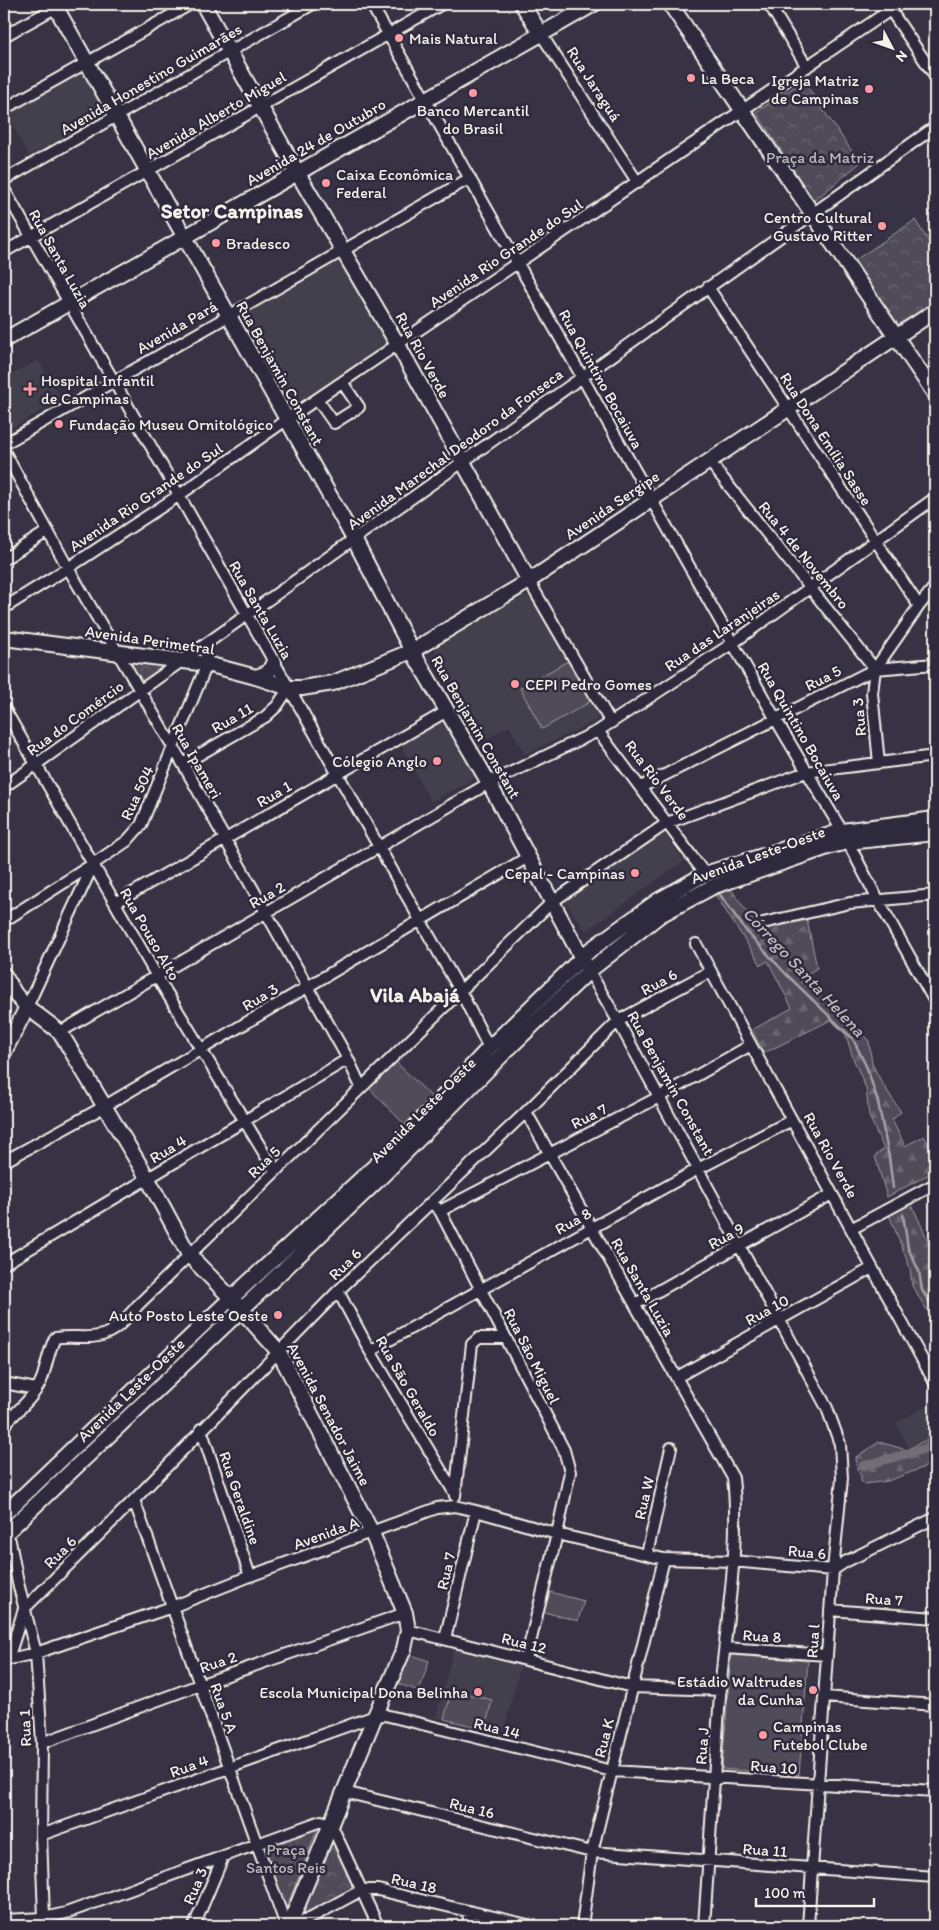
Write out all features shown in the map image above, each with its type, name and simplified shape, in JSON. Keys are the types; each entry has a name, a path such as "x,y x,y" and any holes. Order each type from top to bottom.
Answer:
{"street":[{"path":"4,109 191,4"},
{"name":"Rua Rio Verde","path":"203,4 297,172 398,344 528,581 611,723"},
{"name":"Avenida Honestino Guimarães","path":"4,180 314,4"},
{"name":"Rua Quintino Bocaiuva","path":"371,4 806,772 845,836 878,900"},
{"name":"Avenida Alberto Miguel","path":"4,252 442,4"},
{"name":"Rua Jaraguá","path":"522,4 638,182"},
{"name":"Avenida 24 de Outubro","path":"4,340 594,4"},
{"path":"670,4 935,394"},
{"path":"769,4 807,67"},
{"path":"4,36 57,5"},
{"name":"Rua Benjamin Constant","path":"57,5 86,64 399,619 412,650 489,783 581,958 618,1021 827,1408 840,1444 842,1478"},
{"path":"892,6 935,76"},
{"name":"Avenida Rio Grande do Sul","path":"4,608 178,496 286,420 807,67 892,6"},
{"name":"Avenida Marechal Deodoro da Fonseca","path":"139,691 935,127"},
{"name":"Avenida Pará","path":"4,444 470,178"},
{"name":"Rua Santa Luzia","path":"4,189 338,774 460,992 489,1048"},
{"name":"Rua Dona Emília Sasse","path":"708,287 919,606"},
{"name":"Avenida Sergipe","path":"289,688 333,683 412,650 528,581 935,311"},
{"path":"317,399 334,423 359,407 342,382"},
{"name":"Rua Ipameri","path":"4,451 68,568 173,748 348,1059 361,1087"},
{"name":"Rua 4 de Novembro","path":"709,461 874,669"},
{"name":"Rua das Laranjeiras","path":"489,783 611,723 733,643 935,498"},
{"path":"4,559 48,531"},
{"name":"Rua 5","path":"641,787 874,669 935,586"},
{"name":"Avenida Perimetral","path":"4,638 207,664 289,688"},
{"name":"Rua 504","path":"4,921 127,841 141,825 207,664 205,645"},
{"path":"256,677 268,673 274,662"},
{"path":"874,669 935,664"},
{"name":"Rua 3","path":"874,669 872,693 879,763"},
{"name":"Rua 11","path":"182,764 265,717 277,706 289,688"},
{"name":"Rua do Comércio","path":"4,787 139,691"},
{"name":"Rua Pouso Alto","path":"4,708 200,1050 276,1171"},
{"name":"Rua 1","path":"115,903 447,711"},
{"name":"Rua Rio Verde","path":"598,731 705,874"},
{"name":"Rua 5","path":"4,1425 36,1389 43,1377 55,1338 63,1336 99,1336 118,1327 189,1255 552,902 667,823 806,772 935,756"},
{"name":"Rua 2","path":"60,1032 489,783"},
{"name":"Avenida Leste-Oeste","path":"4,1514 231,1298 398,1146 489,1048 581,958 659,900 705,874 845,836 935,819"},
{"name":"Avenida Leste-Oeste","path":"6,1539 240,1310 377,1181 509,1048 589,971 660,915 712,887 831,846 845,836 935,833"},
{"name":"Rua 3","path":"5,1161 104,1106 528,857"},
{"path":"4,1052 93,864"},
{"path":"65,882 74,888 78,898"},
{"path":"763,923 850,903 935,895"},
{"path":"878,900 935,1002"},
{"name":"Rua Rio Verde","path":"696,944 935,1383"},
{"name":"Rua 6","path":"24,1609 134,1500 201,1429 338,1291 526,1112 618,1021 711,971"},
{"name":"Avenida Senador Jaime","path":"4,975 15,994 60,1032 148,1179 189,1255 231,1298 279,1352 372,1532 405,1613 408,1630 404,1649 288,1926"},
{"name":"Rua 7","path":"440,1211 659,1097 751,1045"},
{"name":"Rua 4","path":"4,1264 348,1059"},
{"name":"Rua Santa Luzia","path":"526,1112 733,1478"},
{"name":"Rua 8","path":"370,1351 792,1120"},
{"path":"851,1229 935,1184"},
{"name":"Rua 9","path":"635,1304 832,1194"},
{"name":"Rua São Miguel","path":"431,1202 440,1211 564,1450 570,1472 558,1534"},
{"name":"Rua 10","path":"677,1377 872,1268"},
{"name":"Rua São Geraldo","path":"338,1291 370,1351 456,1494"},
{"path":"455,1506 454,1500 472,1344 479,1338 506,1338"},
{"path":"4,1383 36,1389"},
{"name":"Rua Geraldine","path":"201,1429 250,1576"},
{"name":"Rua W","path":"647,1554 671,1448"},
{"name":"Rua J","path":"704,1926 736,1503 733,1478"},
{"name":"Rua l","path":"808,1926 830,1610 842,1478"},
{"name":"Rua 5 A","path":"134,1500 229,1768 288,1926"},
{"name":"Avenida A","path":"6,1660 36,1653 172,1607 250,1576 437,1508 455,1506 558,1534 664,1558"},
{"name":"Rua 7","path":"445,1639 476,1511"},
{"name":"Rua 6","path":"664,1558 732,1561 834,1570 845,1562 935,1518"},
{"path":"526,1659 558,1534"},
{"name":"Rua 1","path":"6,1539 36,1653 42,1743 42,1922"},
{"name":"Rua K","path":"582,1926 592,1852 664,1558"},
{"path":"6,1660 24,1609"},
{"name":"Rua 7","path":"830,1610 935,1618"},
{"name":"Rua 2","path":"42,1743 199,1685 405,1613"},
{"name":"Rua 12","path":"408,1630 632,1687"},
{"name":"Rua 8","path":"724,1648 827,1656"},
{"path":"632,1687 721,1690"},
{"path":"824,1698 935,1705"},
{"name":"Rua 14","path":"375,1716 385,1715 612,1771"},
{"name":"Rua 4","path":"41,1834 375,1716"},
{"name":"Rua 10","path":"612,1771 818,1786 935,1792"},
{"name":"Rua 16","path":"344,1792 592,1852"},
{"path":"4,1920 42,1922 321,1821 331,1824 378,1926"},
{"name":"Rua 11","path":"592,1852 935,1877"},
{"name":"Rua 3","path":"194,1926 223,1857"},
{"path":"294,1926 362,1890"},
{"name":"Rua 18","path":"362,1890 378,1890 532,1926"},
{"path":"468,1912 470,1926"}],"shaded area":[{"path":"83,71 106,114 29,156 6,113"},
{"path":"341,257 391,341 286,412 238,318"},
{"name":"Hospital Infantil de Campinas","path":"38,360 62,399 4,432 4,379"},
{"name":"CEPI Pedro Gomes","path":"523,595 532,597 600,713 596,721 525,754 509,726 479,743 431,656 438,647"},
{"name":"Cólegio Anglo","path":"444,721 475,778 431,802 400,744"},
{"path":"662,830 684,861 586,931 564,901"},
{"path":"934,1402 935,1435 910,1449 896,1423"},
{"name":"Escola Municipal Dona Belinha","path":"454,1647 521,1664 503,1734 436,1717"}],"green space":[{"name":"Praça da Matriz","path":"803,81 860,163 814,201 756,112"},
{"path":"915,220 935,251 935,308 902,330 854,261"},
{"path":"127,660 167,663 142,685"},
{"path":"568,661 590,702 542,729 520,688"},
{"path":"728,885 760,930 807,920 817,968 806,975 804,983 869,1041 872,1064 901,1112 892,1120 905,1146 924,1136 935,1156 935,1171 887,1197 875,1156 884,1149 869,1116 866,1088 853,1058 846,1035 831,1020 764,1053 752,1030 792,1008 768,961 761,965 714,893"},
{"path":"395,1061 434,1099 406,1126 368,1087"},
{"path":"910,1200 935,1257 935,1281 929,1285 935,1297 935,1323 912,1286 910,1268 888,1212"},
{"path":"935,1435 935,1463 888,1481 864,1484 861,1481 861,1475 857,1470 856,1457 879,1442 907,1450"},
{"path":"550,1592 584,1601 578,1621 544,1612"},
{"path":"406,1653 429,1661 419,1691 396,1683"},
{"name":"Campinas Futebol Clube","path":"731,1655 808,1661 799,1775 722,1769"},
{"path":"452,1690 492,1700 485,1729 444,1719"},
{"name":"Praça Santos Reis","path":"314,1827 317,1830 287,1906 284,1906 262,1850 265,1845"},
{"name":"Praça Santos Reis","path":"333,1836 350,1871 352,1885 350,1890 304,1913 300,1911"}],"waterway":[{"name":"Córrego Santa Helena","path":"718,892 747,932 786,974 853,1039 867,1068 878,1102 893,1188"},
{"name":"Córrego Santa Helena","path":"903,1214 908,1248 919,1271 922,1290 935,1311"},
{"path":"863,1466 935,1446"}],"place":[{"name":"Mais Natural","path":"399,38"},
{"name":"La Beca","path":"691,78"},
{"name":"Igreja Matriz de Campinas","path":"869,89"},
{"name":"Banco Mercantil do Brasil","path":"473,93"},
{"name":"Caixa Econômica Federal","path":"326,183"},
{"name":"Centro Cultural Gustavo Ritter","path":"882,226"},
{"name":"Bradesco","path":"216,243"},
{"name":"Hospital Infantil de Campinas","path":"30,389"},
{"name":"Fundação Museu Ornitológico","path":"59,424"},
{"name":"CEPI Pedro Gomes","path":"515,684"},
{"name":"Cólegio Anglo","path":"437,761"},
{"name":"Cepal - Campinas","path":"635,873"},
{"name":"Auto Posto Leste Oeste","path":"278,1315"},
{"name":"Estádio Waltrudes da Cunha","path":"813,1690"},
{"name":"Escola Municipal Dona Belinha","path":"478,1692"},
{"name":"Campinas Futebol Clube","path":"763,1735"}],"district":[{"name":"Setor Campinas","path":"232,210"},
{"name":"Vila Abajá","path":"415,994"}]}
